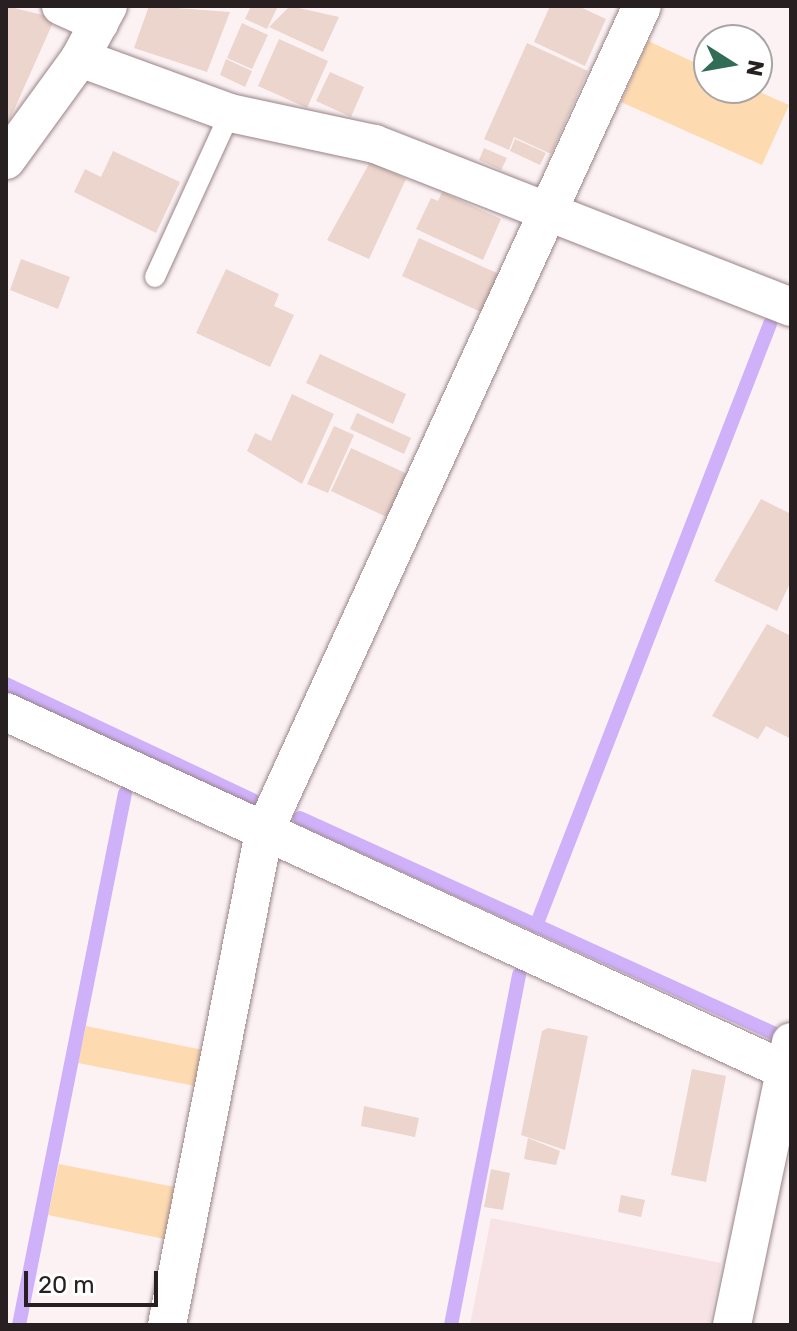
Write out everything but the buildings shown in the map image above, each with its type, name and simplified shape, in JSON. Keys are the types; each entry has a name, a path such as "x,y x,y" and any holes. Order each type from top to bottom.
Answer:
{"street":[{"path":"6,160 80,58 103,14 61,6"},
{"path":"167,1325 264,832 642,6"},
{"path":"80,58 230,113 375,144 550,208 791,307"},
{"path":"6,712 264,832 788,1062 732,1325"}],"lane":[{"path":"155,277 230,113"}],"shaded area":[{"path":"648,41 693,62 693,104 773,104 773,98 789,105 762,165 621,102"},
{"path":"86,1026 213,1052 205,1088 78,1063"},
{"path":"59,1164 185,1189 174,1241 48,1215"},
{"path":"491,1218 721,1263 709,1325 470,1325"}],"waterway":[{"path":"536,926 770,324"},
{"path":"6,684 253,800"},
{"path":"19,1325 125,793"},
{"path":"300,818 773,1033"},
{"path":"451,1325 519,975"}]}
